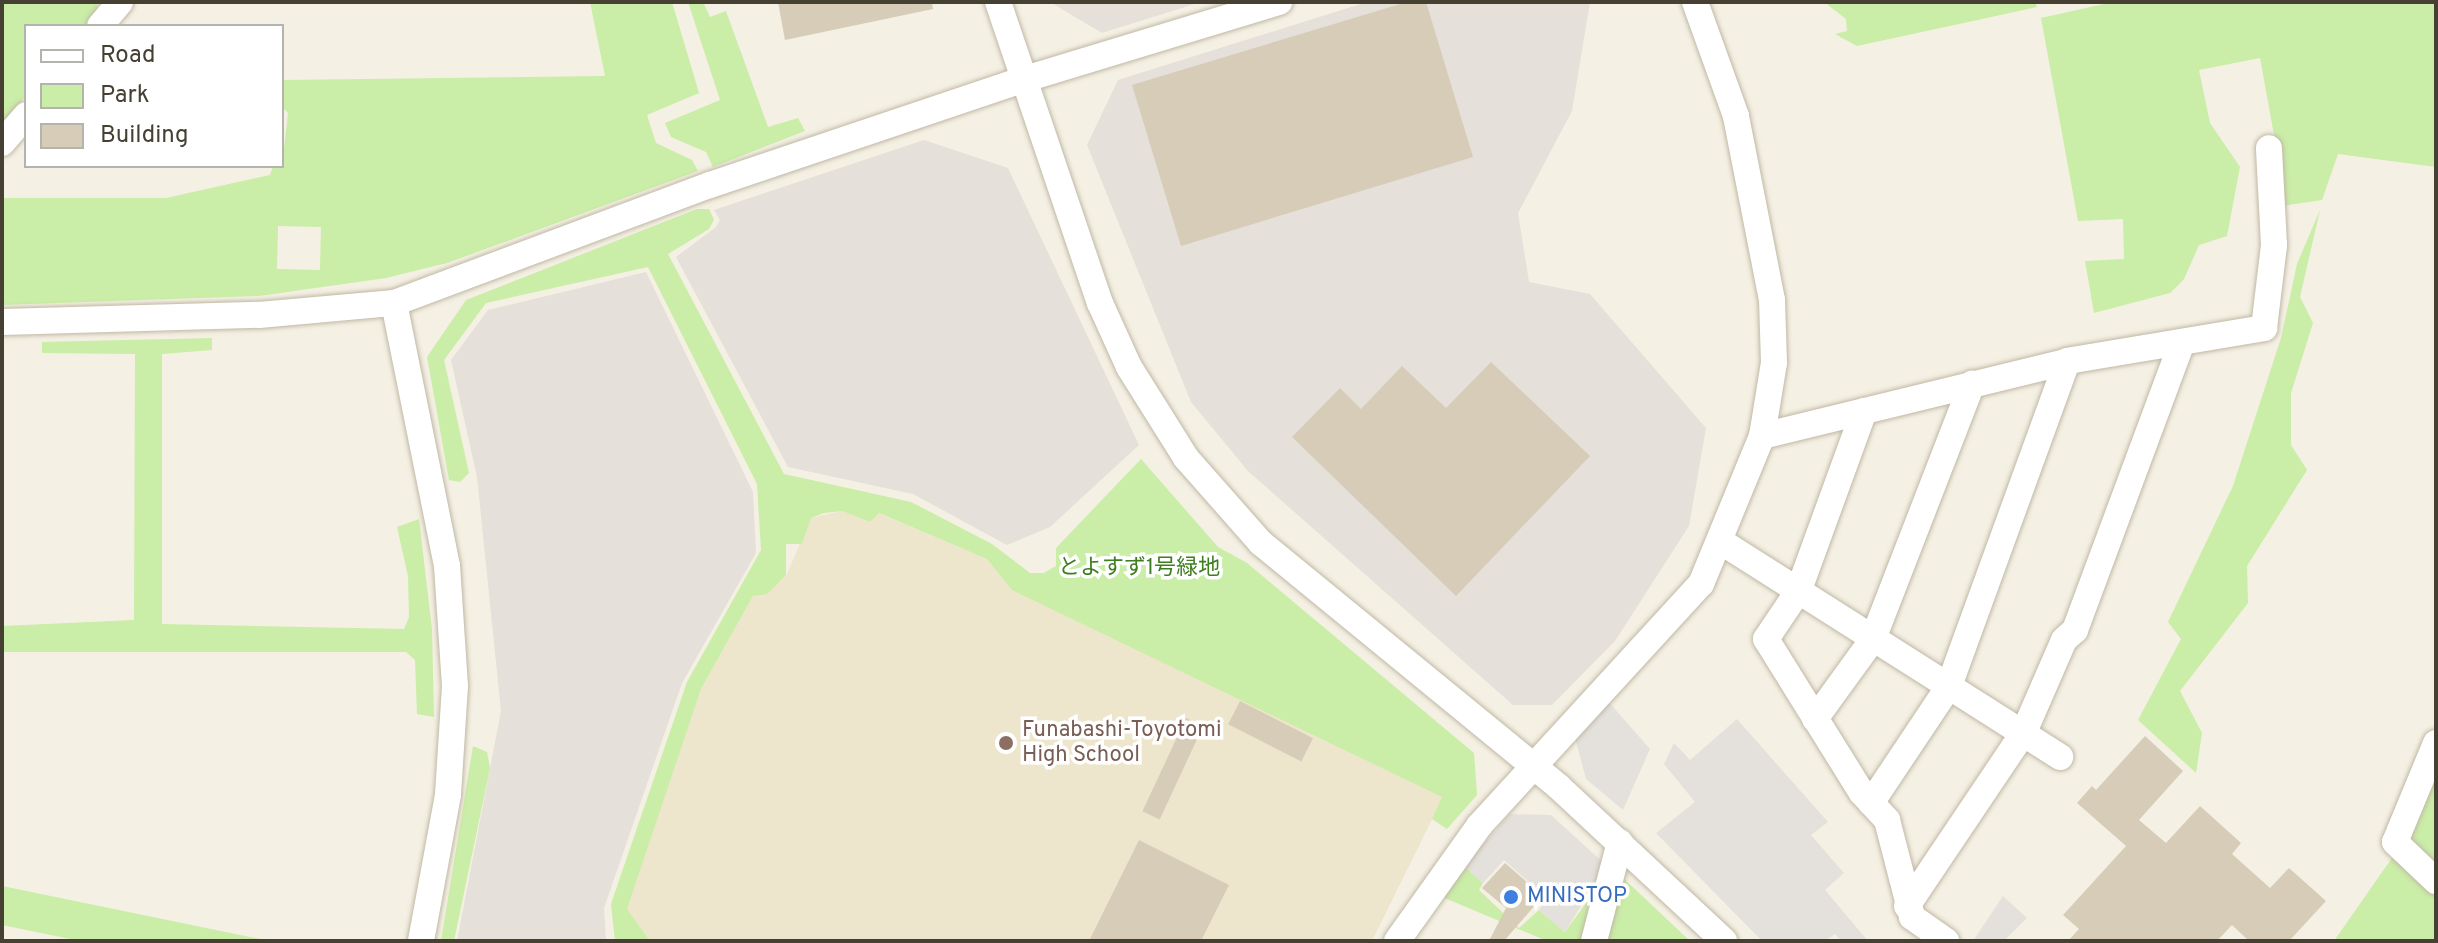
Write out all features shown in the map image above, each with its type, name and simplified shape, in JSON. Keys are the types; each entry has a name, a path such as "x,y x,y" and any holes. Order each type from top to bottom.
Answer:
{"street":[{"path":"102,24 120,2"},
{"path":"998,2 1022,80 1115,339 1186,458 1261,543 1533,766 1620,842 1724,941"},
{"path":"2,322 259,315 394,303 710,185 1022,80 1279,2"},
{"path":"1397,941 1450,860 1701,584 1762,436 1774,363 1772,300 1750,169 1695,2"},
{"path":"2,143 24,117"},
{"path":"1762,436 2067,361 2264,328 2274,245 2269,148"},
{"path":"394,303 447,566 453,658 448,795 421,941"},
{"path":"1907,906 2024,732 2064,640 2075,630 2182,342"},
{"path":"1871,803 1949,686 2067,361"},
{"path":"1815,719 1873,639 1972,384"},
{"path":"1864,411 1799,590 1766,639 1871,803 1887,820 1912,917 1946,941"},
{"path":"1720,541 2060,757"},
{"path":"2436,743 2395,842 2436,881"},
{"path":"1594,941 1620,842"}],"shaded area":[{"path":"1050,2 1201,2 1102,33"},
{"path":"1367,2 1590,2 1572,111 1518,213 1529,282 1590,294 1706,428 1689,526 1615,641 1552,705 1513,705 1248,471 1191,402 1087,145 1118,80"},
{"path":"924,140 1008,168 1139,445 1050,527 1007,545 913,494 788,467 676,257 716,227 720,220 714,210"},
{"path":"646,272 753,492 756,553 682,683 604,908 606,941 457,941 501,711 477,477 451,360 488,310"},
{"name":"Funabashi-Toyotomi High School","path":"842,511 869,522 878,513 987,559 1013,590 1443,797 1372,941 650,941 626,909 701,689 753,596 786,576 811,518"},
{"path":"1606,699 1650,749 1623,810 1586,779 1574,734"},
{"path":"1737,719 1828,822 1811,835 1844,873 1825,890 1868,941 1841,941 1835,934 1825,941 1762,941 1656,833 1695,802 1664,764 1674,743 1690,760"},
{"path":"1510,814 1551,815 1606,865 1565,932 1539,910 1547,898 1504,860 1483,883 1464,866"},
{"path":"2003,896 2027,918 2004,941 1973,941"}],"green space":[{"path":"2,2 97,2 97,16 91,24 24,24 24,98 2,123"},
{"path":"590,2 672,2 699,93 647,115 656,143 692,160 698,171 447,263 386,278 259,296 2,305 2,198 166,198 270,175 272,168 284,168 288,113 284,109 284,80 605,76","holes":["278,226 321,227 320,270 277,269"]},
{"path":"688,2 703,2 710,17 726,11 768,127 798,118 805,131 713,167 706,152 671,137 665,123 720,100"},
{"path":"1824,2 2035,2 2037,7 1857,46 1835,34 1847,31 1846,19"},
{"path":"2113,2 2436,2 2436,167 2338,154 2322,200 2281,206 2277,151 2260,58 2199,70 2210,123 2240,167 2227,236 2199,245 2184,279 2170,293 2094,313 2085,261 2124,259 2123,219 2078,221 2041,18"},
{"name":"とよすず1号緑地","path":"697,209 709,209 714,220 709,229 668,254 784,474 911,502 992,544 1030,573 1044,573 1056,566 1056,548 1141,459 1218,547 1247,563 1474,753 1477,795 1447,829 1432,819 1442,797 1012,590 987,559 879,513 870,522 842,511 824,513 811,518 802,544 786,544 786,575 767,594 753,596 701,689 627,909 650,941 615,941 611,904 687,682 761,550 757,484 648,267 486,303 444,360 469,473 460,482 449,480 427,357 466,300"},
{"path":"2320,210 2300,297 2313,323 2291,393 2291,445 2307,470 2247,566 2248,603 2180,691 2202,733 2196,773 2138,720 2181,639 2168,622 2233,486 2281,338 2297,264"},
{"path":"212,338 212,350 162,354 162,624 404,629 409,617 408,576 397,527 419,519 432,629 434,717 417,714 415,660 406,652 2,652 2,626 134,620 135,354 42,353 42,342"},
{"path":"473,746 487,752 490,768 454,941 441,941"},
{"path":"2436,754 2436,872 2402,838"},
{"path":"2394,855 2436,887 2436,940 2334,941"},
{"path":"1464,866 1483,883 1479,890 1519,928 1539,910 1565,932 1589,899 1583,941 1547,941 1440,896"},
{"path":"1621,876 1690,941 1604,941"},
{"path":"2,886 270,941 80,941 2,925"}],"building":[{"path":"778,2 932,2 933,9 785,40"},
{"path":"1407,2 1426,2 1473,157 1181,246 1132,85"},
{"path":"1491,362 1590,456 1456,596 1292,437 1340,388 1361,409 1402,366 1446,408"},
{"path":"1240,701 1313,738 1301,761 1228,724"},
{"path":"1186,718 1203,726 1160,819 1142,811"},
{"path":"2145,736 2183,771 2139,820 2166,843 2200,806 2241,843 2232,854 2270,888 2289,868 2326,901 2289,941 2249,941 2232,925 2217,941 2068,941 2079,929 2063,915 2126,846 2077,803 2092,786 2096,790"},
{"path":"1139,840 1229,885 1201,941 1089,941"},
{"path":"1505,863 1543,896 1504,941 1489,941 1506,908 1482,888"}],"place":[{"name":"Funabashi-Toyotomi High School","path":"1006,743"},
{"name":"MINISTOP","path":"1511,897"}]}
